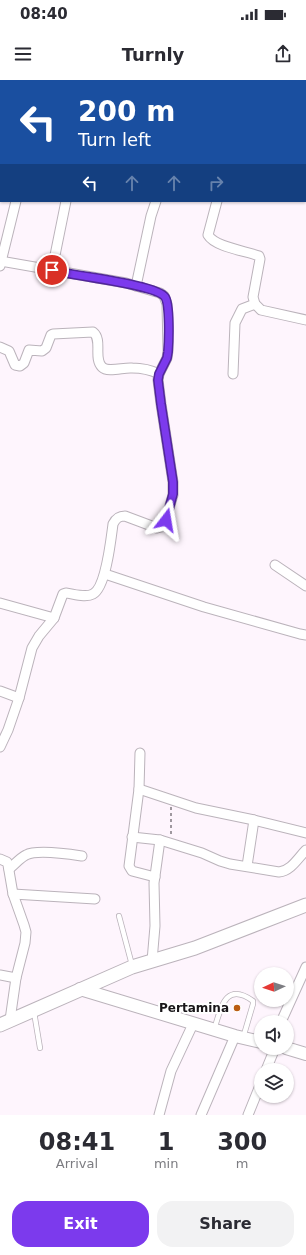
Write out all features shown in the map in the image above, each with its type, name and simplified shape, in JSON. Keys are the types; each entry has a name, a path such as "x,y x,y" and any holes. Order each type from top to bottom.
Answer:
{"main road":[{"path":"5,1023 132,967 195,948 306,904"}],"street":[{"path":"0,747 8,730 19,698 32,648 39,636 54,618 63,594 66,592 88,596 93,595 97,591 105,574 113,524 116,518 125,516 157,528 161,527 164,525 173,494 173,482 158,380 168,352 167,301 160,293 136,286 52,270 1,263 16,202"},
{"path":"52,270 66,202"},
{"path":"136,286 151,216 156,202"},
{"path":"217,202 208,235 211,240 259,256 260,259 253,298 255,304 261,310 306,320"},
{"path":"233,374 235,323 242,309 255,304"},
{"path":"0,347 10,351 14,365 20,366 24,363 29,350 42,350 46,348 50,335 93,332 97,336 98,357 102,367 111,370 126,367 152,371 159,374"},
{"path":"275,565 306,586"},
{"path":"105,574 204,607 300,634 306,634"},
{"path":"0,603 54,618"},
{"path":"0,691 19,698"},
{"path":"140,753 139,789 132,837 130,868 132,871 155,877"},
{"path":"139,789 206,810 306,833"},
{"path":"247,866 254,820"},
{"path":"132,837 160,840 202,853 230,864 279,872 289,870 306,850"},
{"path":"152,961 155,926 155,877 160,840"},
{"path":"9,869 27,854 43,852 82,856"},
{"path":"0,859 7,862 13,894 26,932 25,943 5,1023"},
{"path":"13,894 95,899"},
{"path":"284,1015 306,966"},
{"path":"0,975 16,978"},
{"path":"80,989 239,1038 254,1041"},
{"path":"159,1115 171,1070 192,1024"},
{"path":"200,1115 239,1038"},
{"path":"294,1050 306,1054"},
{"path":"248,1115 254,1100"}],"lane":[{"path":"119,916 132,967"},
{"path":"214,1030 223,1005 230,995 235,993 249,998 253,1004 239,1038"},
{"path":"34,1010 40,1048"}],"path":[{"path":"170,799 171,844"}],"place":[{"name":"Pertamina","path":"237,1008"}],"route":[{"path":"52,270 136,286 160,293 167,301 169,344 167,358 159,374 158,380 173,482 173,494 166,520"}]}
